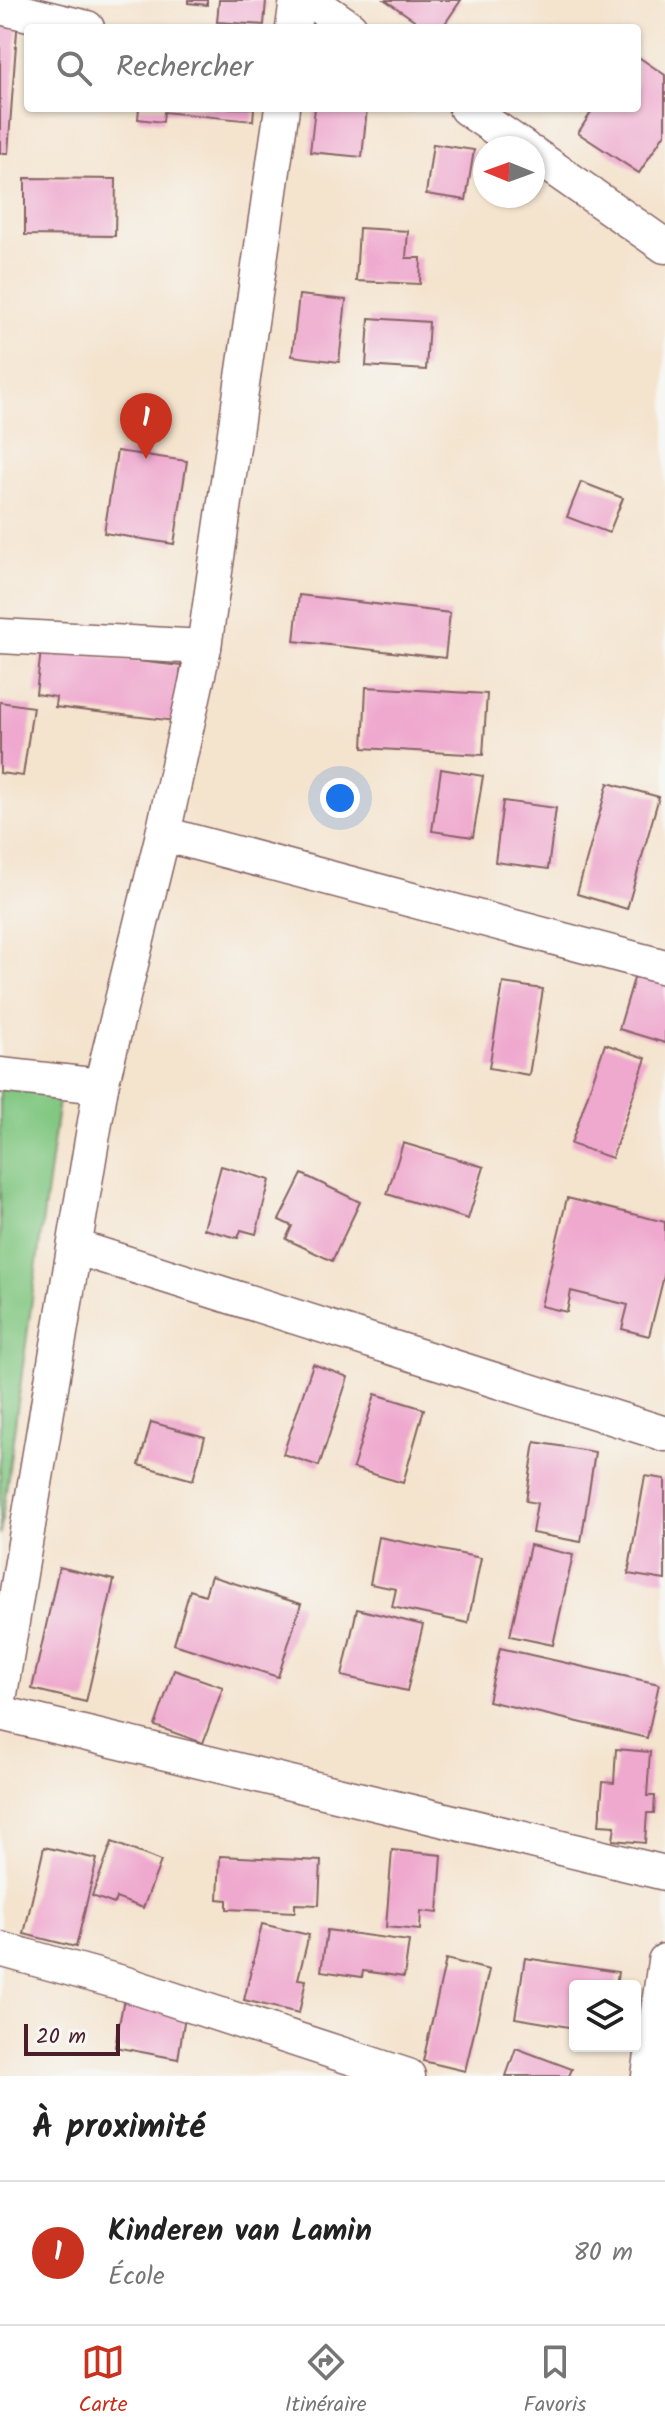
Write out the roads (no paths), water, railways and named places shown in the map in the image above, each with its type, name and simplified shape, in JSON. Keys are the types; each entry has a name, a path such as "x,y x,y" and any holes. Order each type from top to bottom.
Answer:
{"street":[{"path":"294,24 297,0"},
{"path":"0,7 70,24"},
{"path":"0,1694 101,1086 163,834 204,647 281,112"},
{"path":"472,112 507,136"},
{"path":"545,162 665,246"},
{"path":"0,636 204,647"},
{"path":"163,834 665,967"},
{"path":"0,1075 101,1086"},
{"path":"75,1247 665,1434"},
{"path":"0,1713 665,1873"},
{"path":"0,1949 126,1984 408,2076"},
{"path":"649,2076 665,1961"}],"place":[{"name":"Kinderen van Lamin","path":"146,459"}]}
